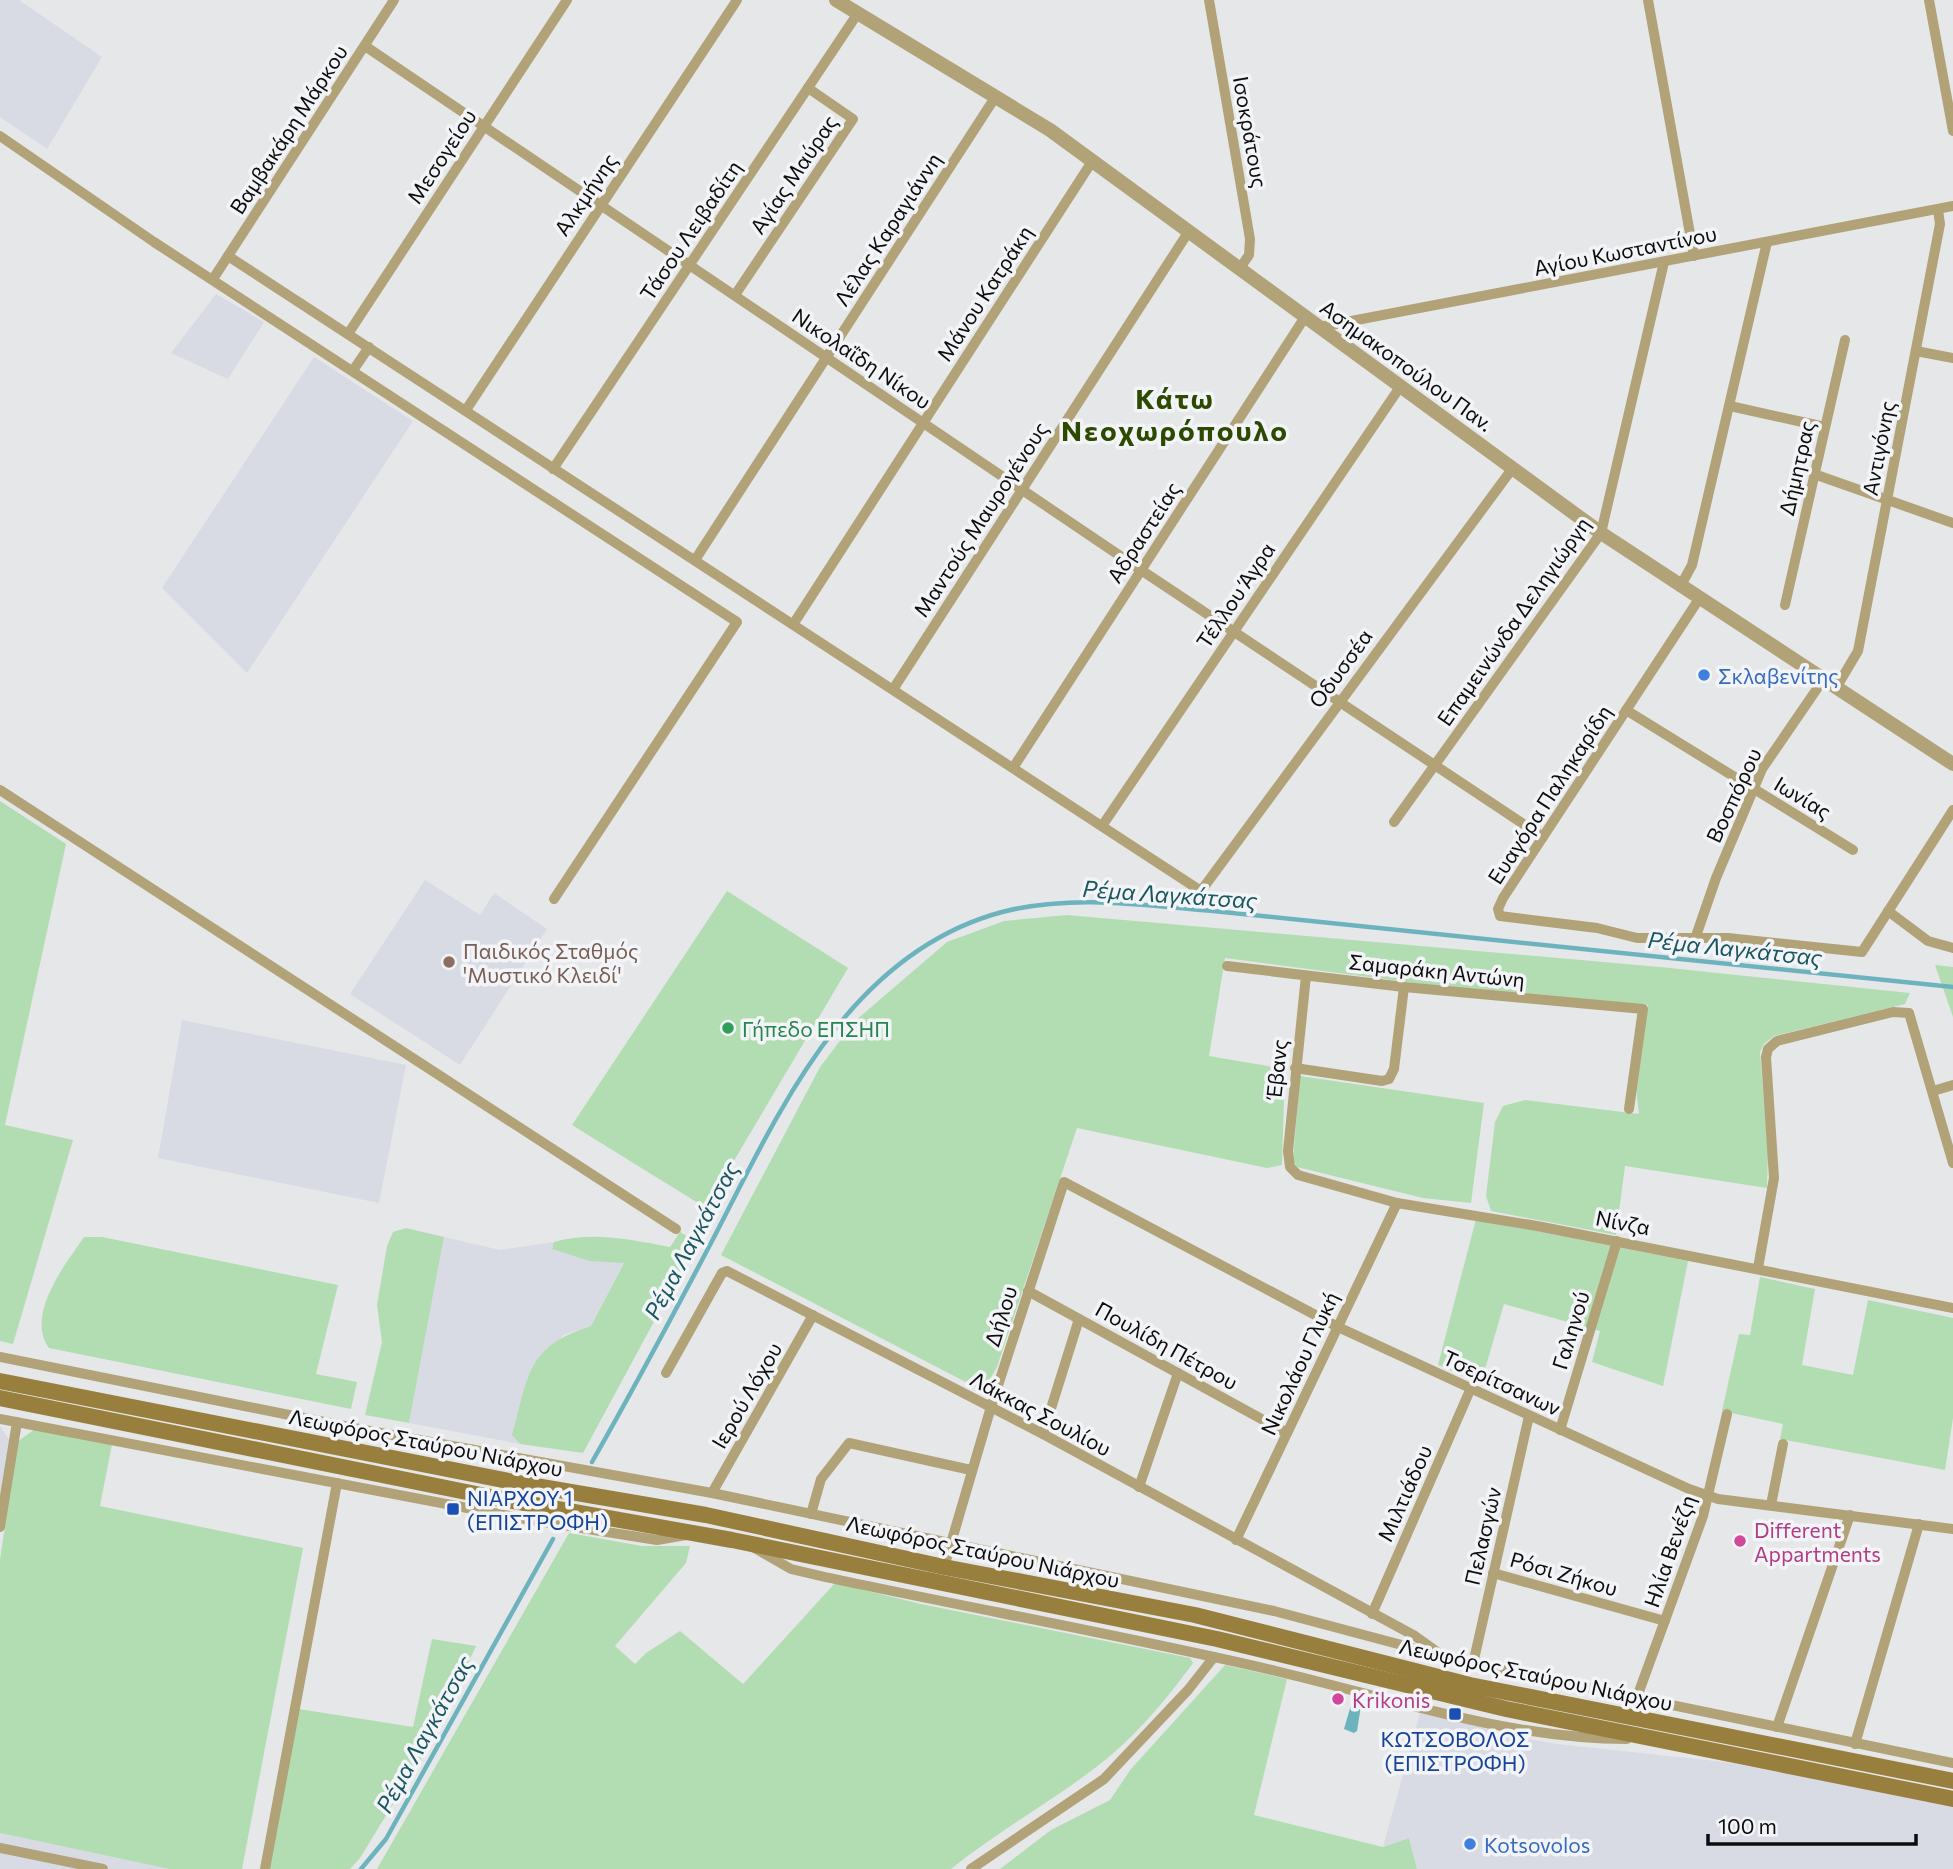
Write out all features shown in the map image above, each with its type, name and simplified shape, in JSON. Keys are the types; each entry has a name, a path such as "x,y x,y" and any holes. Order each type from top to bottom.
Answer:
{"main road":[{"name":"Λεωφόρος Σταύρου Νιάρχου","path":"0,1381 706,1516 944,1567 1250,1626 1470,1685 1953,1781"},
{"name":"Λεωφόρος Σταύρου Νιάρχου","path":"0,1398 451,1489 700,1533 1217,1639 1412,1688 1953,1798"}],"street":[{"name":"Βαμβακάρη Μάρκου","path":"213,279 394,0"},
{"name":"Μεσογείου","path":"348,334 567,0"},
{"name":"Αλκμήνης","path":"466,410 737,0"},
{"name":"Ασημακοπούλου Παν.","path":"836,0 996,96 1093,160 1601,533 1953,764"},
{"name":"Ισοκράτους","path":"1209,0 1250,239 1249,255 1240,268"},
{"path":"1647,0 1694,256"},
{"path":"1929,0 1948,79 1953,131"},
{"name":"Τάσου Λειβαδίτη","path":"553,469 858,13"},
{"name":"Νικολαΐδη Νίκου","path":"365,46 485,124 1338,703 1543,837"},
{"name":"Αγίας Μαύρας","path":"735,295 853,119 808,88"},
{"name":"Λέλας Καραγιάννη","path":"695,559 996,96"},
{"path":"0,136 213,279 737,622 554,899"},
{"name":"Μάνου Κατράκη","path":"794,622 1093,160"},
{"name":"Αγίου Κωσταντίνου","path":"1320,327 1953,206"},
{"name":"Αντιγόνης","path":"1836,688 1858,651 1940,224 1938,210"},
{"name":"Μαντούς Μαυρογένους","path":"894,688 1189,231"},
{"path":"1680,587 1692,565 1767,242"},
{"path":"228,256 553,469 794,622 1102,826"},
{"name":"Επαμεινώνδα Δεληγιώργη","path":"1394,822 1601,533 1664,262"},
{"name":"Αδραστείας","path":"1013,768 1305,317"},
{"name":"Δήμητρας","path":"1785,605 1844,340"},
{"path":"354,369 369,347"},
{"path":"1916,351 1953,358"},
{"name":"Τέλλου Άγρα","path":"1102,826 1400,387"},
{"path":"1730,406 1825,427"},
{"name":"Οδυσσέα","path":"1102,826 1201,891 1512,469"},
{"path":"1815,474 1953,523"},
{"name":"Ευαγόρα Παληκαρίδη","path":"1699,599 1499,904 1500,916 1597,928 1637,938 1696,936 1862,952 1888,911"},
{"name":"Βοσπόρου","path":"1696,936 1753,789 1771,755 1823,680"},
{"name":"Ιωνίας","path":"1626,710 1853,850"},
{"path":"0,790 676,1229"},
{"path":"1953,810 1888,911 1928,941 1953,948"},
{"name":"Σαμαράκη Αντώνη","path":"1227,966 1404,988 1643,1009 1629,1109"},
{"name":"Έβανς","path":"1290,1167 1288,1150 1306,976"},
{"path":"1295,1068 1382,1081 1389,1079 1394,1069 1404,988"},
{"path":"1758,1268 1774,1178 1766,1061 1768,1049 1782,1040 1893,1012 1907,1012 1912,1016 1953,1163"},
{"path":"1933,1091 1953,1085"},
{"name":"Νίνζα","path":"1290,1167 1310,1180 1397,1203 1617,1241 1953,1308"},
{"name":"Δήλου","path":"944,1567 990,1407 1064,1182"},
{"name":"Τσερίτσανων","path":"1064,1182 1338,1327 1666,1480 1708,1496 1953,1529"},
{"name":"Νικολάου Γλυκή","path":"1236,1539 1397,1203"},
{"name":"Γαληνού","path":"1560,1430 1617,1241"},
{"name":"Λάκκας Σουλίου","path":"666,1373 722,1273 727,1271 1043,1434 1415,1636 1438,1653"},
{"name":"Πουλίδη Πέτρου","path":"1028,1291 1287,1433"},
{"name":"Ιερού Λόχου","path":"712,1493 813,1315"},
{"path":"1043,1434 1079,1319"},
{"path":"0,1357 397,1436 712,1493 1274,1611 1473,1664 1953,1763"},
{"path":"1139,1487 1178,1373"},
{"name":"Μιλτιάδου","path":"1372,1614 1471,1388"},
{"name":"Ηλία Βενέζη","path":"1637,1697 1708,1496 1727,1414"},
{"name":"Πελασγών","path":"1473,1664 1529,1416"},
{"path":"0,1419 525,1519 657,1540 700,1533"},
{"path":"0,1527 17,1422"},
{"path":"811,1514 821,1479 849,1443 971,1471"},
{"path":"1771,1505 1783,1444"},
{"path":"265,1869 337,1483"},
{"path":"1777,1727 1850,1515"},
{"path":"1855,1744 1919,1524"},
{"path":"747,1543 772,1561 791,1569 1214,1657 1503,1725 1593,1740 1655,1737"},
{"name":"Ρόσι Ζήκου","path":"1493,1573 1665,1621"},
{"path":"971,1869 1104,1779 1188,1690 1214,1657"},
{"path":"0,1848 103,1869"}],"shaded area":[{"path":"0,0 19,0 102,57 47,149 0,117"},
{"path":"216,294 264,322 228,379 171,353"},
{"path":"314,357 413,421 247,673 162,588"},
{"name":"Παιδικός Σταθμός 'Μυστικό Κλειδί'","path":"425,880 480,915 494,893 547,929 460,1065 350,994"},
{"path":"182,1020 406,1065 379,1203 158,1158"},
{"path":"444,1237 500,1250 554,1242 552,1249 589,1261 624,1262 591,1326 563,1335 513,1435 520,1444 409,1423"},
{"path":"0,1426 10,1441 0,1503"},
{"path":"1420,1713 1489,1727 1494,1733 1557,1744 1725,1762 1953,1805 1953,1869 1417,1869 1409,1838 1383,1847"},
{"path":"0,1833 169,1869 0,1869"}],"green space":[{"path":"0,801 66,844 5,1125 73,1140 13,1344 0,1341"},
{"name":"Γήπεδο ΕΠΣΗΠ","path":"727,891 848,968 706,1208 572,1125"},
{"path":"1067,915 1660,967 1910,993 1905,1004 1774,1036 1764,1044 1760,1052 1768,1154 1767,1188 1625,1166 1616,1235 1491,1211 1486,1196 1495,1122 1503,1106 1525,1100 1639,1114 1636,1089 1648,1005 1437,986 1225,958 1209,1056 1285,1069 1282,1165 1267,1168 1077,1128 997,1367 983,1391 721,1255 820,1067 855,1021 947,942 1004,921"},
{"path":"1935,965 1953,967 1953,1017"},
{"path":"1300,1076 1484,1103 1471,1203 1423,1198 1297,1167 1293,1160"},
{"path":"1476,1219 1688,1261 1663,1386 1592,1362 1600,1331 1504,1304 1481,1383 1438,1365"},
{"path":"406,1228 444,1237 409,1423 365,1415 382,1342 377,1305 387,1246 393,1232"},
{"path":"680,1232 697,1242 583,1453 520,1444 512,1435 533,1366 541,1354 553,1344 569,1334 591,1326 624,1263 589,1261 552,1249 554,1242 597,1237 670,1247"},
{"path":"84,1237 102,1237 338,1285 316,1374 357,1382 351,1409 49,1348 43,1335 45,1306 58,1276"},
{"path":"1760,1277 1815,1289 1802,1365 1853,1375 1868,1300 1953,1318 1953,1418 1945,1470 1780,1439 1783,1424 1722,1411 1739,1334 1750,1335"},
{"path":"35,1429 112,1444 100,1506 303,1548 242,1869 169,1869 0,1833 0,1560 17,1442"},
{"path":"569,1533 642,1546 690,1546 686,1563 615,1646 635,1664 646,1653 680,1631 743,1684 835,1583 921,1604 1190,1658 1193,1663 1125,1743 1081,1779 951,1869 377,1869"},
{"path":"432,1639 476,1646 431,1742 360,1858 350,1869 268,1869 299,1709 413,1727"},
{"path":"1225,1665 1287,1679 1254,1815 1383,1847 1409,1838 1417,1869 1000,1869 1051,1830 1110,1800 1131,1769"}],"water":[{"path":"1353,1698 1362,1699 1357,1731 1354,1733 1344,1729"}],"waterway":[{"name":"Ρέμα Λαγκάτσας","path":"592,1462 763,1143 791,1093 823,1045 859,1001 900,963 947,933 1002,912 1054,903 1134,904 1953,987"},
{"name":"Ρέμα Λαγκάτσας","path":"361,1869 386,1839 553,1539"}],"place":[{"name":"Σκλαβενίτης","path":"1704,675"},
{"name":"Παιδικός Σταθμός 'Μυστικό Κλειδί'","path":"449,962"},
{"name":"Γήπεδο ΕΠΣΗΠ","path":"728,1028"},
{"name":"ΝΙΑΡΧΟΥ 1 (ΕΠΙΣΤΡΟΦΗ)","path":"453,1509"},
{"name":"Different Appartments","path":"1740,1541"},
{"name":"Krikonis","path":"1338,1699"},
{"name":"ΚΩΤΣΟΒΟΛΟΣ (ΕΠΙΣΤΡΟΦΗ)","path":"1455,1714"},
{"name":"Kotsovolos","path":"1470,1844"}],"district":[{"name":"Κάτω Νεοχωρόπουλο","path":"1175,414"}]}
